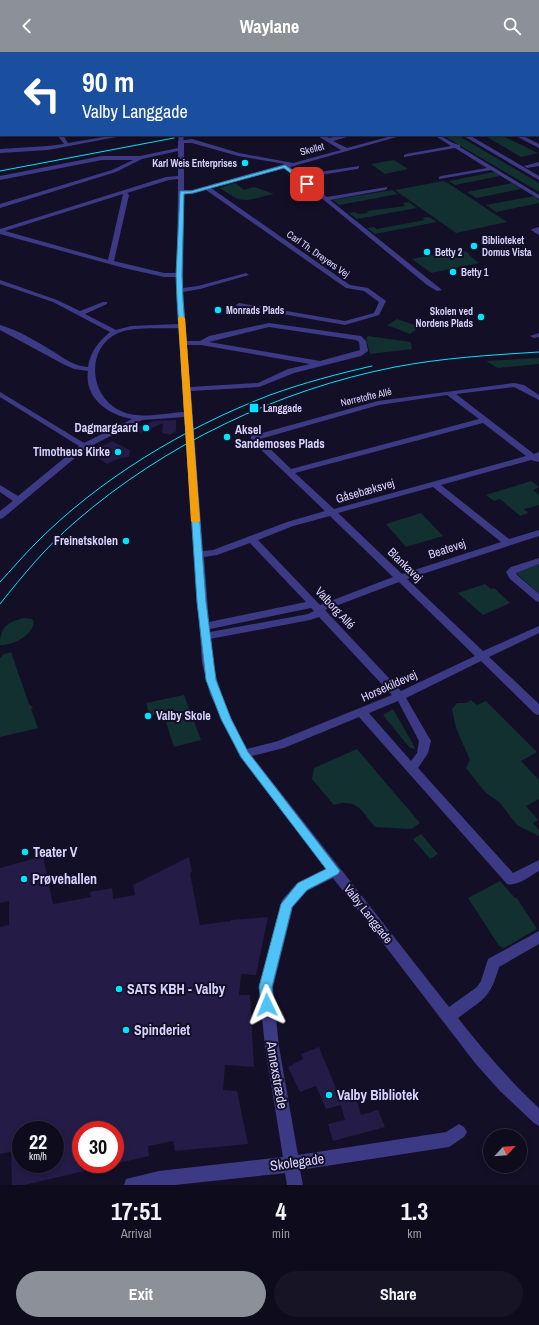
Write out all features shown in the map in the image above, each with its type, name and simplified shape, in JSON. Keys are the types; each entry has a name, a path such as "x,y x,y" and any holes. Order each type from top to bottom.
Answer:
{"street":[{"path":"61,136 67,145"},
{"path":"0,151 67,145 118,136"},
{"path":"321,136 346,150"},
{"path":"328,140 346,136"},
{"name":"Skellet","path":"182,192 208,188 397,136"},
{"path":"439,136 458,146 539,197"},
{"path":"467,136 539,178"},
{"path":"476,136 539,173"},
{"path":"519,136 539,146"},
{"path":"181,138 232,153 288,165 298,177 429,284 439,290"},
{"name":"Valby Langgade","path":"181,138 182,192 179,275 182,326 204,632 208,663 216,694 244,754 447,1017 505,1086 539,1118"},
{"path":"406,156 458,146"},
{"path":"0,178 102,158 140,158 181,149"},
{"path":"0,206 114,171 140,158"},
{"path":"527,166 539,164"},
{"path":"298,177 357,167"},
{"path":"441,178 493,168"},
{"path":"0,231 168,178 182,177"},
{"name":"Carl Th. Dreyers Vej","path":"208,188 348,287 366,290 383,301 377,314 345,323 250,309 239,305"},
{"path":"325,199 385,188"},
{"path":"111,262 126,195 124,192"},
{"path":"539,229 534,230 539,233"},
{"path":"0,231 111,262 164,275 179,275"},
{"path":"180,290 198,288 246,275"},
{"path":"0,282 55,301 81,313 115,332"},
{"path":"81,313 105,303"},
{"path":"187,389 259,385 291,371 358,354 364,350 362,341 358,338 269,325 212,338 201,343"},
{"path":"182,326 131,328 115,332 102,343 90,369 93,387 102,403 117,413 129,417 188,414"},
{"path":"0,327 47,351 67,365 78,369 90,369"},
{"path":"184,342 201,343 290,357 321,364"},
{"path":"290,357 291,371"},
{"name":"Nørretofte Allé","path":"254,438 371,405 449,393 518,386 539,398"},
{"path":"449,393 537,458"},
{"path":"0,394 84,446"},
{"path":"0,516 84,446 142,417"},
{"path":"289,472 486,420"},
{"name":"Blankavej","path":"254,438 539,711"},
{"name":"Gåsebæksvej","path":"199,554 214,553 251,538 331,513 537,458"},
{"path":"435,484 508,543"},
{"path":"0,488 18,500"},
{"name":"Beatevej","path":"204,632 310,617 318,608 400,578 539,533"},
{"name":"Valborg Allé","path":"251,538 400,696 425,741 425,749 422,756 411,769"},
{"path":"539,561 514,569 511,572 513,577 539,598"},
{"name":"Horsekildevej","path":"244,754 280,745 400,696 539,629"},
{"path":"361,712 511,880 539,865"},
{"name":"Annexstræde","path":"295,1185 272,1047 266,987 286,904 302,887 334,871"},
{"path":"447,1017 482,992 487,984 493,963 539,937"},
{"name":"Skolegade","path":"132,1185 159,1179 292,1164 449,1139 459,1132"}],"green space":[{"path":"444,136 459,136 539,183 539,192"},
{"path":"503,136 538,153 521,157 487,137"},
{"path":"394,160 408,169 385,174 371,164"},
{"path":"494,172 500,176 455,185 449,181"},
{"path":"443,181 507,222 456,233 395,190"},
{"path":"235,183 244,190 254,187 274,194 246,200 228,194 220,188"},
{"path":"512,183 521,189 476,198 467,192"},
{"path":"392,190 398,194 339,205 333,200"},
{"path":"534,196 539,200 539,203 496,212 486,205"},
{"path":"409,202 417,208 357,219 349,213 368,213 367,211 405,206 403,203"},
{"path":"429,217 437,222 375,234 367,228 374,227 377,229 425,220 422,218"},
{"path":"460,249 469,253 469,255 479,263 431,273 412,259"},
{"path":"397,319 420,327 410,334 387,325"},
{"path":"368,336 411,342 412,349 370,354 366,339"},
{"path":"539,358 539,364 498,368 486,361"},
{"path":"531,481 539,487 533,490 539,495 539,505 524,509 528,513 520,516 500,499 494,501 486,495"},
{"path":"421,513 443,536 406,547 386,524"},
{"path":"539,564 539,594 516,573"},
{"path":"485,584 491,589 494,588 510,603 483,615 458,593"},
{"path":"24,618 32,619 34,622 30,632 16,642 0,645 1,634 6,626 13,621"},
{"path":"11,652 29,704 33,708 31,709 38,728 0,737 0,658 4,654"},
{"path":"184,695 201,740 174,747 163,713 150,716 146,703"},
{"path":"471,700 477,705 486,701 537,752 521,761 539,780 539,799 526,806 538,820 533,823 539,830 539,836 517,825 499,802 485,792 466,768 470,760 456,728 452,709 457,703 466,703"},
{"path":"393,709 415,749 410,748 383,715"},
{"path":"357,749 420,823 411,829 375,827 358,807 349,803 334,805 312,779 314,768"},
{"path":"421,834 438,854 430,859 413,839"},
{"path":"500,881 515,898 517,898 537,929 504,948 499,946 468,898"}],"building":[{"name":"Dagmargaard","path":"176,420 176,431 170,435 162,433 163,423 141,433 134,428 154,421"},
{"name":"Timotheus Kirke","path":"112,441 130,450 129,457 120,458 107,464 95,456 104,451 99,447"},
{"name":"Spinderiet","path":"43,856 53,904 91,897 90,892 112,888 113,899 135,895 133,885 189,857 192,872 190,873 200,925 231,920 268,917 256,975 241,974 239,995 250,995 254,1067 225,1065 223,1090 237,1091 248,1144 175,1151 173,1141 148,1146 149,1156 124,1162 124,1121 72,1121 72,1173 76,1173 24,1185 12,1185 11,1152 0,1154 0,927 9,925 9,901 0,903 0,868"},
{"name":"Valby Bibliotek","path":"319,1047 341,1101 356,1098 361,1115 378,1110 385,1127 333,1141 328,1124 345,1120 341,1105 326,1109 316,1086 300,1092 288,1067 303,1059 301,1054"}],"tram line":[{"path":"0,171 174,138"},
{"path":"0,604 45,551 75,522 110,494 147,468 185,445 225,424 308,390 351,377 395,367 449,359 539,352"},
{"path":"0,582 35,544 60,520 115,477 144,458 206,423 270,395 320,379 372,366"}],"slow traffic":[{"path":"181,318 184,342 195,521"}],"place":[{"name":"Karl Weis Enterprises","path":"245,163"},
{"name":"Biblioteket Domus Vista","path":"474,246"},
{"name":"Betty 2","path":"427,252"},
{"name":"Betty 1","path":"453,272"},
{"name":"Monrads Plads","path":"218,310"},
{"name":"Skolen ved Nordens Plads","path":"481,317"},
{"name":"Langgade","path":"254,408"},
{"name":"Dagmargaard","path":"146,428"},
{"name":"Aksel Sandemoses Plads","path":"227,437"},
{"name":"Timotheus Kirke","path":"118,452"},
{"name":"Freinetskolen","path":"126,541"},
{"name":"Valby Skole","path":"148,716"},
{"name":"Teater V","path":"25,852"},
{"name":"Prøvehallen","path":"24,879"},
{"name":"SATS KBH - Valby","path":"119,989"},
{"name":"Spinderiet","path":"126,1030"},
{"name":"Valby Bibliotek","path":"329,1095"}],"route":[{"path":"267,1005 266,987 286,904 302,887 334,871 244,754 226,719 211,680 202,602 195,517 180,300 179,275 182,192 192,192 285,166 307,184"}]}
